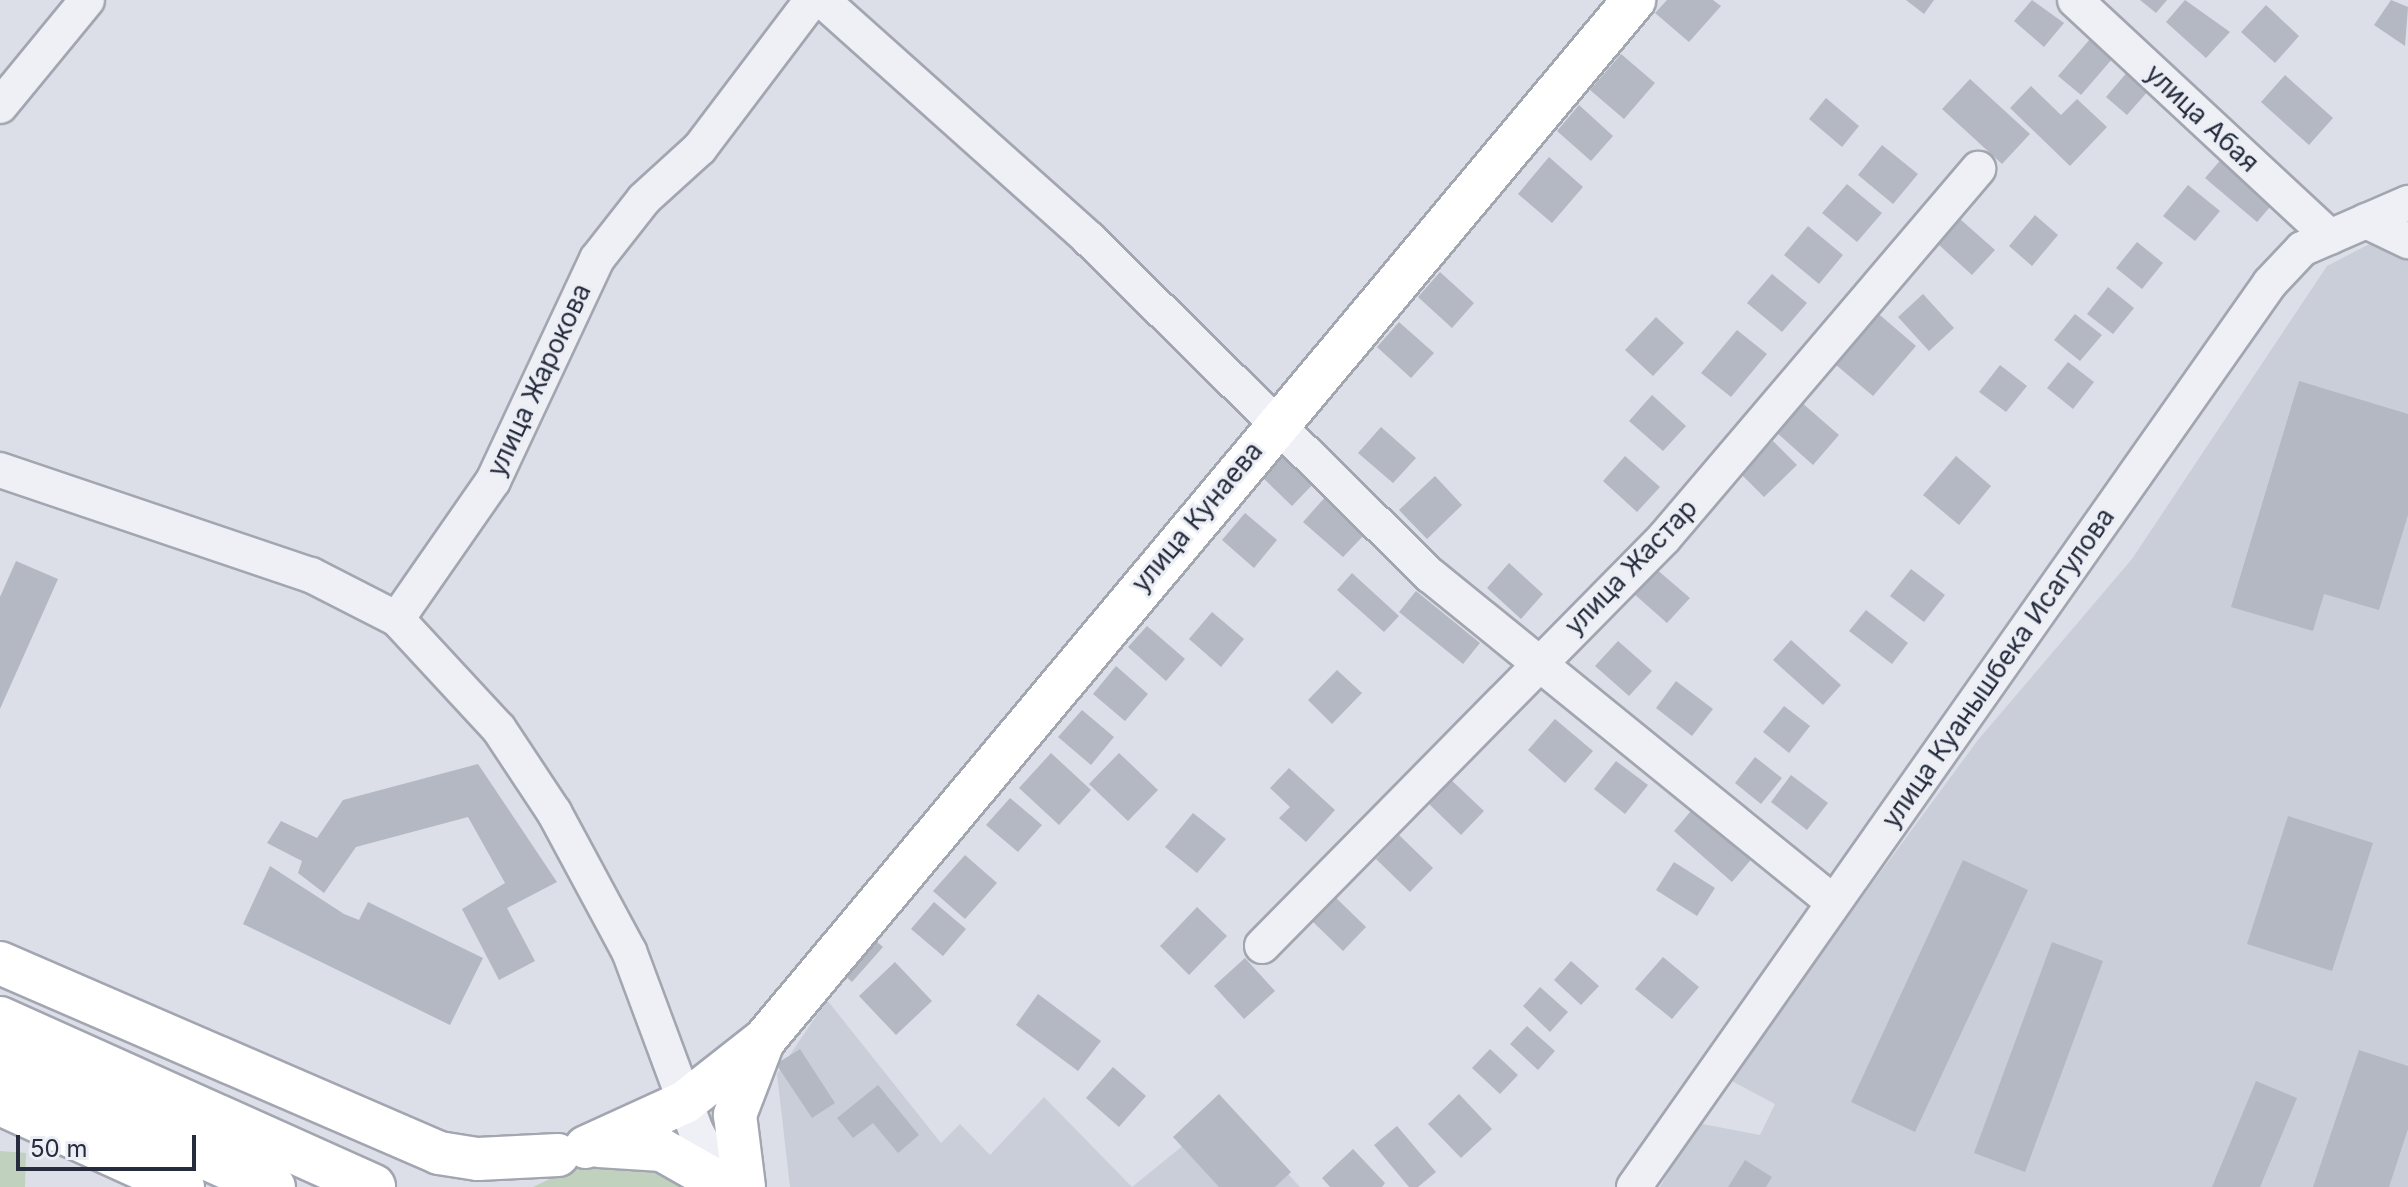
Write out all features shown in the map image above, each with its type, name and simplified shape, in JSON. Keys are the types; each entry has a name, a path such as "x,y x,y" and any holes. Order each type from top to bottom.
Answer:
{"highway":[{"path":"0,1019 373,1187"},
{"path":"0,1065 273,1187"}],"main road":[{"name":"улица Кунаева","path":"765,1039 1276,421 1634,0"},
{"path":"0,963 392,1136 478,1159 572,1151 662,1150 727,1187"},
{"path":"509,1187 572,1151 685,1102 765,1039"},
{"path":"744,1187 735,1115 765,1039"},
{"path":"0,1104 183,1187"},
{"path":"392,1136 426,1187"}],"street":[{"path":"0,106 87,0"},
{"name":"улица Жарокова","path":"397,619 493,481 597,259 644,199 700,148 812,0"},
{"path":"822,0 1089,239 1430,575 1833,902"},
{"name":"улица Абая","path":"2091,5 2330,237"},
{"name":"улица Жастар","path":"1262,946 1536,664 1664,538 1978,169"},
{"name":"улица Куанышбека Исагулова","path":"1634,1187 2270,283 2302,249 2408,203"},
{"path":"2366,221 2408,241"},
{"path":"0,470 311,575 397,619 499,729 554,812 629,951 665,1032 685,1102 727,1187"}],"shaded area":[{"path":"2408,224 2408,1187 1660,1187 1697,1123 1760,1135 1775,1104 1728,1079 1978,740 2132,559 2327,266"},
{"path":"827,1000 941,1143 960,1124 990,1155 1044,1097 1132,1187 790,1187 777,1074"},
{"path":"1228,1109 1300,1187 1132,1187"}],"green space":[{"path":"0,1151 26,1153 25,1187 0,1187"},
{"path":"631,1159 701,1187 533,1187 583,1163"}],"building":[{"path":"1667,0 1713,0 1721,6 1689,42 1655,13"},
{"path":"1906,0 1934,0 1924,14"},
{"path":"2032,0 2064,23 2044,47 2014,21"},
{"path":"2140,0 2167,0 2156,13"},
{"path":"2185,0 2230,32 2206,58 2166,22"},
{"path":"2391,0 2408,7 2405,46 2374,25"},
{"path":"2266,5 2299,36 2275,63 2241,32"},
{"path":"2097,31 2119,51 2081,95 2058,76"},
{"path":"1621,54 1655,83 1624,119 1590,90"},
{"path":"2135,63 2157,81 2127,115 2106,97"},
{"path":"2285,75 2333,118 2309,145 2261,102"},
{"path":"1970,79 2030,134 2002,164 1942,109"},
{"path":"2031,86 2061,115 2077,99 2107,127 2070,166 2010,108"},
{"path":"1826,98 1859,126 1842,147 1809,119"},
{"path":"1579,105 1613,136 1591,161 1557,131"},
{"path":"1882,145 1918,174 1893,204 1858,175"},
{"path":"2224,156 2276,200 2257,222 2205,178"},
{"path":"1549,157 1583,187 1552,223 1518,194"},
{"path":"1847,184 1882,213 1857,242 1822,213"},
{"path":"2188,185 2220,211 2195,241 2163,216"},
{"path":"2035,215 2058,235 2032,266 2009,246"},
{"path":"1960,219 1995,250 1972,275 1938,244"},
{"path":"1808,226 1843,255 1819,284 1784,255"},
{"path":"2137,242 2163,263 2142,289 2116,268"},
{"path":"1440,272 1474,303 1452,328 1418,297"},
{"path":"1772,274 1807,303 1782,332 1747,303"},
{"path":"2108,287 2134,308 2113,334 2087,314"},
{"path":"1923,294 1954,328 1929,351 1898,317"},
{"path":"1874,310 1916,346 1873,396 1823,354"},
{"path":"2075,314 2102,335 2080,361 2054,340"},
{"path":"1656,317 1684,343 1653,376 1625,350"},
{"path":"1399,322 1434,353 1411,378 1377,347"},
{"path":"1737,330 1767,354 1731,397 1701,373"},
{"path":"2068,362 2094,382 2073,409 2047,388"},
{"path":"2000,365 2027,386 2006,412 1979,392"},
{"path":"2299,381 2408,414 2408,515 2379,610 2324,594 2313,631 2231,607"},
{"path":"1652,395 1686,426 1663,451 1629,421"},
{"path":"1801,402 1839,435 1813,465 1776,432"},
{"path":"1381,427 1416,458 1393,483 1358,453"},
{"path":"1773,441 1797,465 1764,497 1740,473"},
{"path":"1283,447 1317,480 1292,506 1258,473"},
{"path":"1625,456 1660,487 1637,512 1603,481"},
{"path":"1956,456 1991,486 1959,525 1923,495"},
{"path":"1435,476 1462,505 1427,539 1399,510"},
{"path":"1327,495 1368,531 1343,557 1303,522"},
{"path":"1245,513 1277,540 1254,568 1222,540"},
{"path":"16,561 58,579 0,709 0,597"},
{"path":"1509,563 1543,594 1521,619 1487,588"},
{"path":"1655,568 1690,598 1667,623 1633,593"},
{"path":"1911,569 1945,595 1924,622 1890,596"},
{"path":"1352,573 1399,616 1384,632 1337,590"},
{"path":"1416,591 1480,643 1463,664 1399,612"},
{"path":"1866,610 1908,643 1892,664 1849,631"},
{"path":"1212,612 1244,639 1221,667 1189,639"},
{"path":"1147,626 1185,659 1166,681 1128,647"},
{"path":"1791,640 1841,685 1823,705 1773,660"},
{"path":"1618,641 1652,671 1629,696 1595,666"},
{"path":"1116,666 1148,694 1125,721 1093,694"},
{"path":"1337,670 1362,693 1332,724 1308,700"},
{"path":"1676,681 1713,709 1692,736 1656,708"},
{"path":"1784,706 1810,726 1789,753 1763,732"},
{"path":"1082,710 1114,737 1091,765 1058,737"},
{"path":"1555,719 1593,751 1565,783 1528,750"},
{"path":"1051,753 1091,790 1059,825 1019,788"},
{"path":"1119,753 1158,790 1128,821 1089,784"},
{"path":"1755,757 1782,778 1761,804 1735,783"},
{"path":"1616,761 1648,785 1625,814 1594,789"},
{"path":"478,764 557,882 507,908 535,961 499,980 462,909 505,883 468,817 356,847 324,893 298,873 302,861 267,843 281,821 317,838 343,800"},
{"path":"1289,768 1335,810 1306,842 1279,818 1290,807 1270,788"},
{"path":"1791,775 1828,803 1807,830 1771,802"},
{"path":"1449,778 1484,811 1461,835 1427,802"},
{"path":"1010,798 1042,825 1018,852 986,825"},
{"path":"1696,805 1754,856 1732,882 1674,831"},
{"path":"1193,813 1226,839 1197,873 1165,847"},
{"path":"2288,816 2373,843 2332,971 2247,944"},
{"path":"1399,835 1433,868 1410,892 1376,859"},
{"path":"965,855 997,883 965,919 933,891"},
{"path":"1963,860 2028,890 1915,1132 1851,1102"},
{"path":"1674,862 1715,888 1697,916 1656,890"},
{"path":"270,866 344,914 359,920 368,902 483,958 450,1025 243,924"},
{"path":"1332,894 1366,927 1343,951 1309,918"},
{"path":"934,902 966,929 943,956 911,929"},
{"path":"1197,907 1227,936 1189,975 1160,946"},
{"path":"865,932 883,947 852,982 834,966"},
{"path":"2052,942 2103,961 2025,1172 1974,1153"},
{"path":"1663,957 1699,987 1672,1019 1635,989"},
{"path":"1245,958 1275,991 1244,1019 1214,986"},
{"path":"1571,961 1599,986 1581,1005 1554,980"},
{"path":"895,962 932,1001 896,1035 859,996"},
{"path":"1540,987 1568,1012 1550,1032 1523,1006"},
{"path":"1038,994 1101,1041 1078,1071 1016,1025"},
{"path":"1527,1026 1555,1051 1538,1070 1510,1044"},
{"path":"800,1049 835,1103 812,1118 776,1064"},
{"path":"1490,1049 1518,1075 1500,1094 1472,1068"},
{"path":"2359,1050 2408,1066 2408,1129 2389,1187 2313,1187"},
{"path":"1113,1067 1146,1096 1119,1127 1086,1098"},
{"path":"2256,1081 2297,1098 2260,1187 2212,1187"},
{"path":"878,1085 919,1135 898,1153 873,1123 853,1138 837,1118"},
{"path":"1219,1094 1291,1172 1275,1187 1219,1187 1173,1137"},
{"path":"1459,1094 1492,1129 1461,1158 1428,1124"},
{"path":"1397,1126 1436,1172 1418,1187 1409,1187 1374,1145"},
{"path":"1353,1149 1385,1183 1382,1187 1330,1187 1322,1178"},
{"path":"1745,1160 1772,1177 1766,1187 1728,1187"}]}
